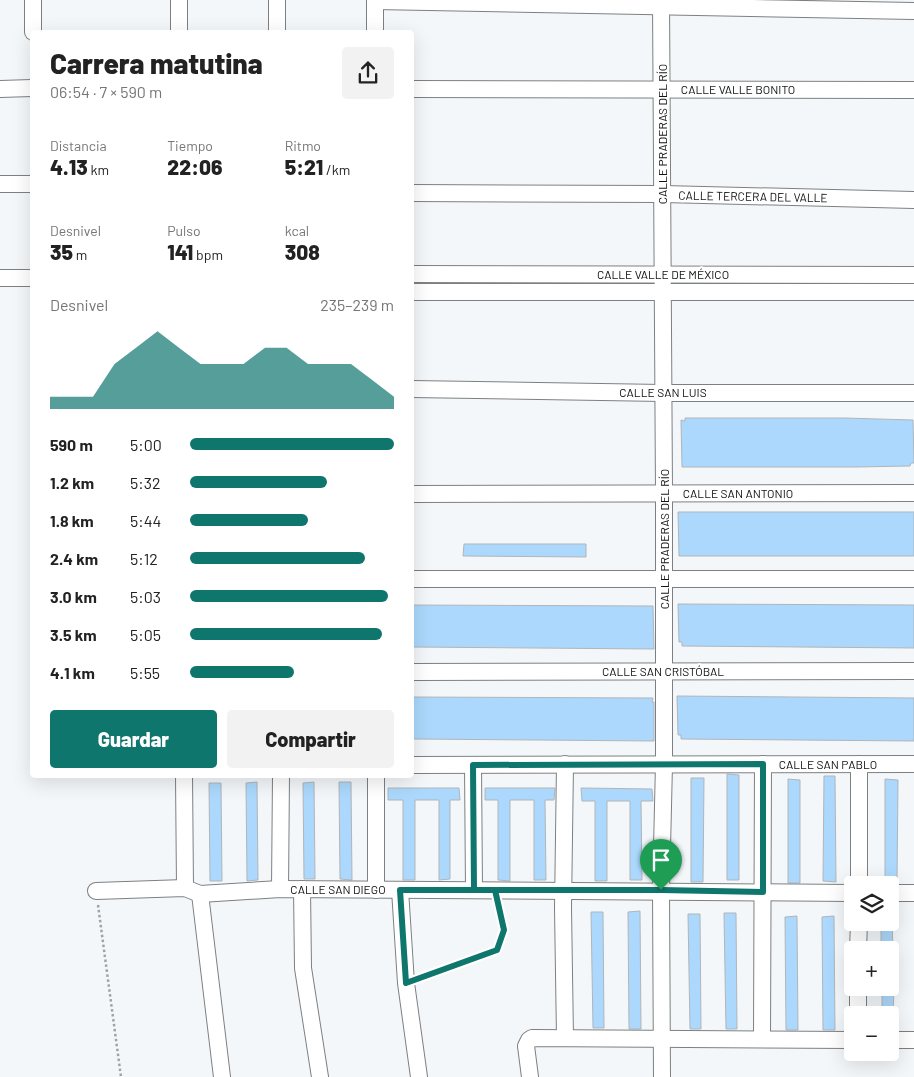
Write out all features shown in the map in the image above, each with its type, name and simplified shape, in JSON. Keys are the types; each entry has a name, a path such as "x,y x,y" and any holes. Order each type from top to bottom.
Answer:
{"street":[{"path":"33,0 33,30"},
{"path":"179,0 179,30"},
{"path":"277,0 277,30"},
{"path":"374,30 375,0 661,3 914,11"},
{"name":"CALLE PRADERAS DEL RÍO","path":"661,3 664,292 662,1077"},
{"path":"0,89 30,88"},
{"name":"CALLE VALLE BONITO","path":"414,89 914,90"},
{"path":"0,184 30,184"},
{"name":"CALLE TERCERA DEL VALLE","path":"414,193 663,194 914,200"},
{"name":"CALLE VALLE DE MÉXICO","path":"414,274 914,275"},
{"path":"0,278 30,278"},
{"name":"CALLE VALLE DE MÉXICO","path":"414,292 914,292"},
{"name":"CALLE SAN LUIS","path":"414,389 914,394"},
{"name":"CALLE SAN ANTONIO","path":"414,494 914,493"},
{"path":"414,579 914,579"},
{"name":"CALLE SAN CRISTÓBAL","path":"414,672 914,671"},
{"path":"565,764 563,908 565,1038"},
{"path":"762,1039 763,764"},
{"path":"859,764 859,876"},
{"name":"CALLE SAN PABLO","path":"414,765 914,764"},
{"path":"473,765 474,890"},
{"path":"184,778 184,888"},
{"path":"280,889 281,778"},
{"path":"376,778 376,890"},
{"name":"CALLE SAN DIEGO","path":"96,891 184,888 200,894 280,889 661,890 844,893"},
{"path":"302,889 303,968 320,1077"},
{"path":"400,890 406,983 419,1077"},
{"path":"899,893 914,894"},
{"path":"200,894 222,1077"},
{"path":"530,1077 528,1043 532,1038 844,1040"},
{"path":"899,1040 914,1040"}],"path":[{"path":"406,983 497,950 504,930 495,890"},
{"path":"96,891 121,1077"}],"building":[{"path":"685,418 913,420 914,463 911,463 910,466 856,467 682,467 681,420 685,421"},
{"path":"678,512 914,512 914,556 679,556"},
{"path":"464,544 586,544 586,557 463,556"},
{"path":"678,604 914,605 914,648 682,646 682,642 679,642"},
{"path":"414,605 653,606 654,649 414,647"},
{"path":"677,696 914,698 914,741 681,739 681,735 678,735"},
{"path":"414,697 653,698 654,741 414,739"},
{"path":"727,774 739,775 739,880 727,880"},
{"path":"824,776 835,776 836,882 823,881"},
{"path":"691,778 704,778 703,882 691,882"},
{"path":"788,779 800,780 800,883 788,883"},
{"path":"885,779 898,780 897,876 885,876"},
{"path":"257,782 258,880 247,881 246,783"},
{"path":"314,782 315,879 304,879 303,783"},
{"path":"339,782 351,782 352,880 340,879"},
{"path":"209,783 221,783 222,881 210,881"},
{"path":"388,788 459,788 460,800 450,800 450,879 439,880 439,800 415,800 415,880 403,880 403,800 388,800"},
{"path":"485,788 555,788 554,800 545,800 546,880 534,880 534,800 510,800 510,881 498,880 498,800 485,800"},
{"path":"581,788 652,789 653,801 641,801 642,880 630,880 630,801 607,801 607,881 595,881 595,801 582,801"},
{"path":"640,911 641,1029 629,1029 628,912"},
{"path":"591,912 603,912 604,1028 593,1028"},
{"path":"724,913 736,913 737,1029 726,1029"},
{"path":"688,914 700,914 701,1029 690,1029"},
{"path":"797,916 798,1030 786,1030 785,917"},
{"path":"834,916 835,1030 823,1030 822,917"},
{"path":"881,931 892,931 893,941 881,941"},
{"path":"882,996 894,996 893,1006 882,1006"}],"route":[{"path":"661,890 564,890 495,890 474,890 400,890 406,983 497,950 504,930 495,890 474,890 473,765 763,764 763,892 661,890"}]}
